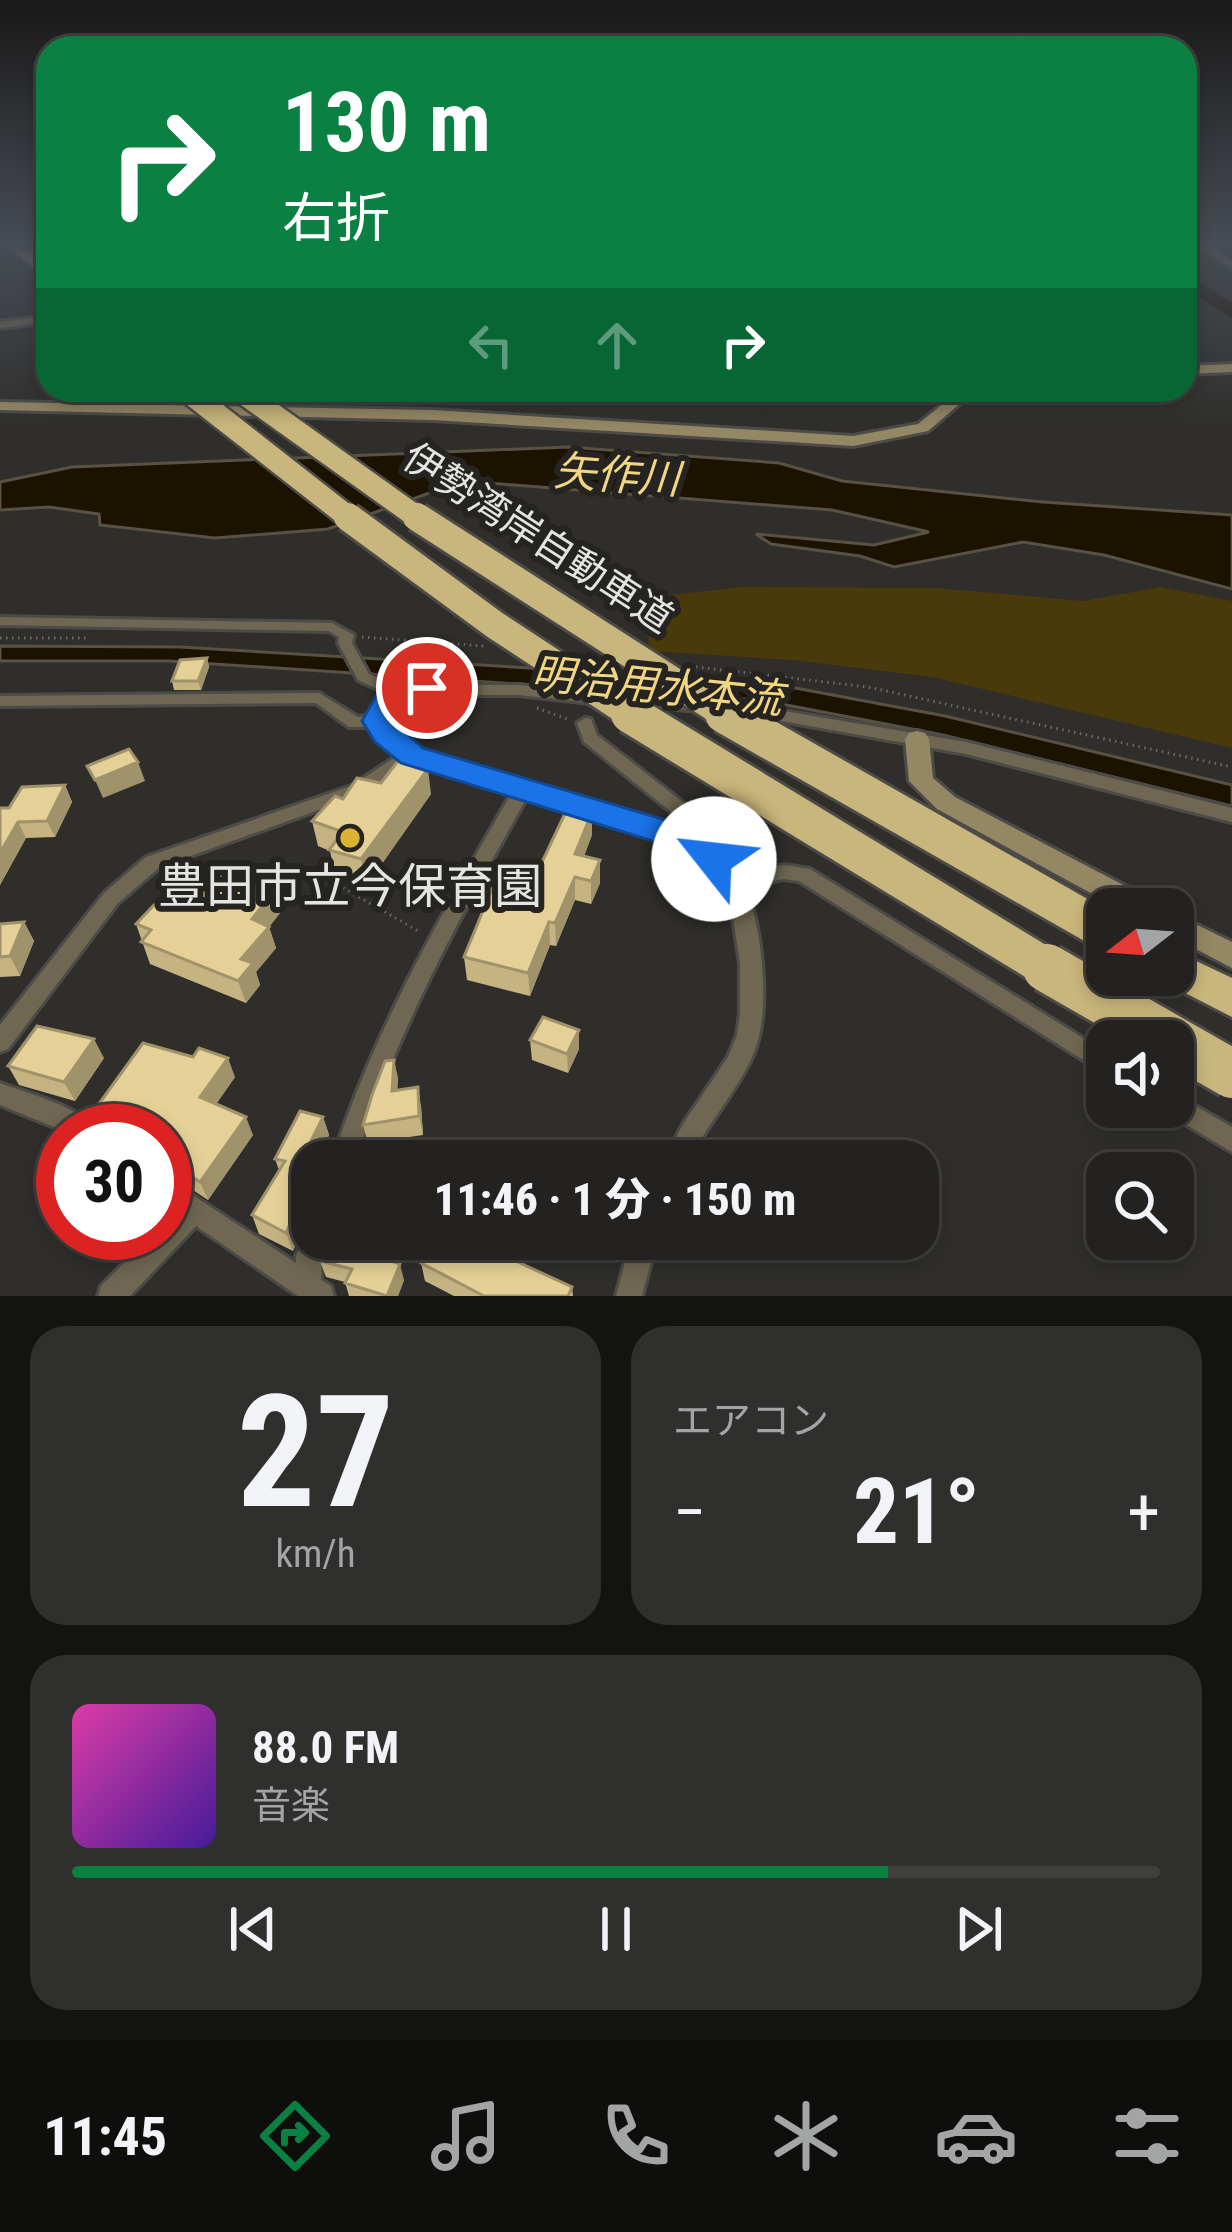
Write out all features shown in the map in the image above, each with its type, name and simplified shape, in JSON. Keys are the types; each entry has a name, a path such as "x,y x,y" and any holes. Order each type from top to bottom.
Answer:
{"highway":[{"path":"193,402 540,656 824,837 1232,1073"},
{"name":"伊勢湾岸自動車道","path":"256,402 406,511 588,631 872,802 1086,920"},
{"path":"1194,978 1232,999"}],"main road":[{"path":"1197,369 1232,368"},
{"path":"0,406 127,402"},
{"path":"222,402 854,441 922,428 954,402"},
{"path":"917,740 920,781 946,803 1105,888"},
{"path":"1194,936 1232,956"}],"street":[{"path":"0,325 36,324"},
{"path":"0,621 332,627 347,635 345,643 363,677 393,690 519,690 762,710 917,740 1232,815"},
{"path":"377,721 393,690"},
{"path":"0,701 319,698 355,723 377,721"},
{"path":"377,721 386,735 412,755 691,840 734,882 754,993 747,1046 685,1140"},
{"path":"585,723 590,738 683,812 691,840"},
{"path":"0,1042 111,898 153,862 357,790 412,755"},
{"path":"350,1140 360,1102 437,943 522,790"},
{"path":"734,882 784,872 802,874 1086,1052"},
{"path":"0,1094 36,1107"},
{"path":"1194,1117 1232,1140"},
{"path":"112,1296 194,1210 315,1291"},
{"path":"310,1260 315,1291"},
{"path":"628,1296 638,1260"}],"path":[{"path":"519,690 544,714 585,723"},
{"path":"343,888 437,943"}],"shaded area":[{"path":"742,587 937,588 1083,601 1161,587 1232,601 1232,748 932,677 792,660 648,651 650,597"}],"water":[{"name":"矢作川","path":"568,447 779,463 842,481 1043,502 1232,515 1232,589 1104,555 1023,542 894,567 860,556 771,544 756,534 874,545 929,532 832,510 463,481 328,529 215,538 100,525 99,514 49,507 0,510 0,482 72,467"},
{"name":"明治用水本流","path":"0,646 180,647 763,682 945,716 1232,785 1232,806 943,735 760,700 169,661 0,661"}],"building":[{"path":"207,658 198,681 172,681 180,660"},
{"path":"129,749 138,762 95,780 87,766"},
{"path":"398,761 428,769 361,859 329,850 343,832 312,821 335,796 343,799 357,778 381,783"},
{"path":"65,785 47,821 18,822 0,853 0,808 9,808 22,787"},
{"path":"568,807 592,812 575,854 600,860 591,881 575,877 528,973 464,957 501,867 536,875"},
{"path":"195,866 274,891 252,919 269,927 241,959 253,963 238,981 141,942 151,930 136,924 154,905 159,907"},
{"path":"24,922 10,956 0,957 0,924"},
{"path":"543,1017 579,1030 567,1054 530,1040"},
{"path":"37,1026 94,1039 64,1082 8,1066"},
{"path":"143,1043 193,1057 199,1048 228,1058 200,1097 246,1117 200,1182 192,1177 192,1104 99,1104"},
{"path":"394,1060 392,1091 418,1087 419,1116 363,1125 385,1061"},
{"path":"300,1111 323,1117 312,1140 291,1140 291,1222 286,1233 252,1215 285,1161 275,1159"},
{"path":"514,1260 572,1287 568,1296 484,1296 421,1263"},
{"path":"320,1261 400,1264 387,1296 345,1283 352,1269"}],"waterway":[{"path":"1224,306 1232,312"}],"place":[{"name":"豊田市立今保育園","path":"350,838"}],"route":[{"path":"427,688 393,690 379,712 377,721 386,735 412,755 691,840 714,859"}]}
